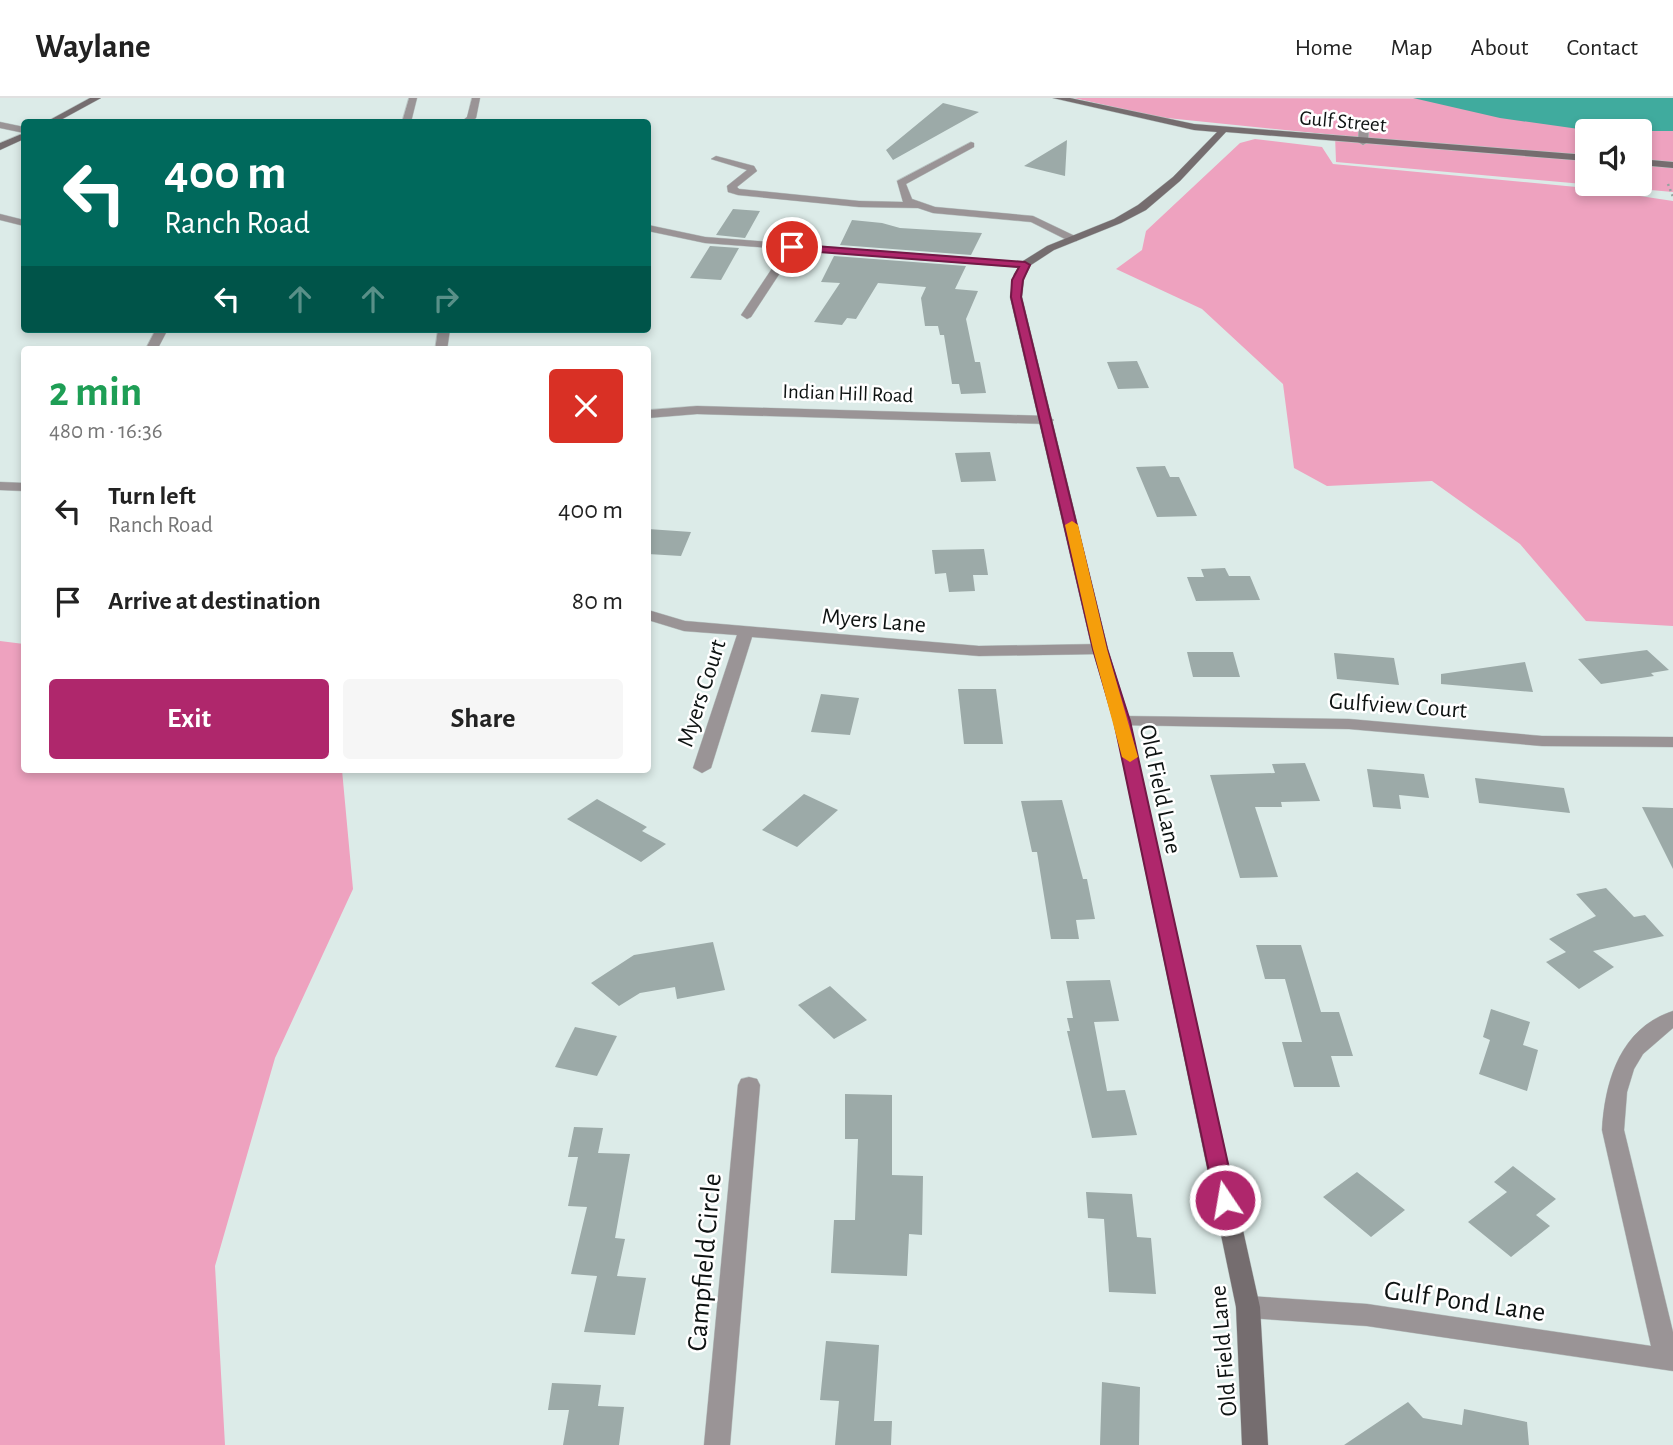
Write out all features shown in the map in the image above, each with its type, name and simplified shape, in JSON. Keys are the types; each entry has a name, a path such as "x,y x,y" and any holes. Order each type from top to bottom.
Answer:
{"street":[{"path":"57,119 97,98"},
{"path":"407,119 413,98"},
{"path":"470,119 476,98"},
{"name":"Gulf Street","path":"1057,98 1153,120 1222,130 1575,158"},
{"path":"0,125 21,129"},
{"path":"1363,142 1364,126"},
{"path":"651,229 705,240 1025,265 1148,204 1219,138 1222,130"},
{"path":"0,148 21,138"},
{"path":"971,145 901,183 908,201 933,210 1033,219 1073,239"},
{"path":"716,159 751,168 752,171 732,186 732,190 738,192 859,204 918,205"},
{"path":"1652,163 1673,165"},
{"path":"0,218 20,222"},
{"path":"0,228 20,222"},
{"path":"747,316 792,247"},
{"name":"Old Field Lane","path":"1025,265 1017,280 1016,297 1100,649 1122,721 1248,1307 1255,1445"},
{"name":"Indian Hill Road","path":"651,414 697,410 1047,420"},
{"path":"0,486 21,487"},
{"name":"Myers Lane","path":"651,616 684,626 979,651 1100,649"},
{"name":"Myers Court","path":"702,768 746,632"},
{"name":"Gulfview Court","path":"1122,721 1349,724 1542,741 1670,741"},
{"path":"1670,1360 1613,1130 1615,1094 1623,1064 1664,1022 1673,1019"},
{"name":"Campfield Circle","path":"717,1445 749,1085"},
{"name":"Gulf Pond Lane","path":"1248,1307 1367,1315 1670,1360"}],"path":[{"path":"1668,184 1673,197"}],"shaded area":[{"path":"1074,98 1673,99 1673,192 1652,190 1652,119 1575,119 1575,183 1336,162 1335,135 1157,117"},
{"path":"1413,98 1673,98 1673,131 1652,131 1652,119 1575,119 1575,128 1500,118"},
{"path":"1255,139 1322,147 1333,164 1575,187 1575,196 1640,196 1673,201 1673,626 1586,621 1520,544 1432,481 1327,486 1294,468 1283,384 1202,309 1116,269 1142,250 1146,231 1240,143"},
{"path":"0,641 21,644 21,773 342,773 353,889 275,1058 215,1266 225,1445 0,1445"}],"building":[{"path":"943,103 979,112 893,160 886,150"},
{"path":"1067,140 1065,176 1024,166"},
{"path":"733,209 760,211 745,238 716,235"},
{"path":"852,220 900,228 982,233 971,255 840,245"},
{"path":"710,246 739,248 721,280 690,278"},
{"path":"834,256 966,266 955,289 978,291 966,319 975,362 980,362 986,393 961,394 959,384 952,384 944,335 940,335 938,326 925,326 921,298 926,287 878,283 856,319 847,318 842,325 814,322 840,283 821,282"},
{"path":"1137,361 1149,388 1118,389 1107,362"},
{"path":"990,452 996,481 961,482 955,453"},
{"path":"1165,466 1170,477 1179,477 1197,516 1157,517 1136,467"},
{"path":"651,529 691,532 681,556 651,554"},
{"path":"984,549 988,575 973,575 975,591 949,592 946,573 935,574 932,550"},
{"path":"1225,568 1229,576 1250,576 1260,600 1196,601 1187,577 1204,577 1201,569"},
{"path":"1647,650 1669,670 1651,673 1654,676 1601,684 1578,659"},
{"path":"1187,652 1233,652 1240,677 1193,677"},
{"path":"1334,653 1394,658 1399,685 1337,679"},
{"path":"1525,662 1533,692 1441,684 1441,674"},
{"path":"958,689 996,689 1003,744 964,744"},
{"path":"821,694 859,698 850,735 811,732"},
{"path":"1305,763 1320,801 1281,802 1282,807 1255,807 1278,877 1240,878 1210,775 1275,773 1272,764"},
{"path":"1367,769 1424,774 1429,798 1399,795 1401,809 1373,807"},
{"path":"1475,778 1564,788 1570,813 1479,803"},
{"path":"804,794 838,810 797,847 762,830"},
{"path":"597,799 647,827 642,831 666,844 641,862 567,819"},
{"path":"1062,800 1083,879 1087,879 1095,919 1076,920 1079,939 1051,939 1037,852 1032,852 1021,801"},
{"path":"1642,807 1673,808 1673,869"},
{"path":"1606,888 1634,917 1645,915 1664,936 1593,951 1614,967 1579,989 1546,962 1566,952 1549,939 1596,916 1576,894"},
{"path":"713,942 725,990 677,999 675,987 640,993 619,1006 591,983 634,955"},
{"path":"1256,945 1301,945 1321,1012 1339,1012 1353,1056 1331,1056 1340,1087 1294,1087 1282,1042 1302,1042 1285,979 1265,979"},
{"path":"1110,980 1119,1021 1094,1022 1107,1091 1125,1090 1137,1135 1092,1138 1067,1031 1070,1031 1067,1018 1073,1018 1066,981"},
{"path":"830,986 867,1020 834,1039 798,1005"},
{"path":"1491,1009 1530,1022 1523,1045 1538,1050 1527,1091 1479,1074 1490,1040 1483,1037"},
{"path":"575,1027 617,1036 597,1076 555,1067"},
{"path":"845,1094 892,1095 892,1175 923,1176 922,1235 909,1234 907,1276 831,1273 834,1220 855,1220 858,1139 845,1139"},
{"path":"574,1127 603,1128 598,1153 630,1154 615,1238 625,1239 617,1276 646,1278 635,1335 584,1332 597,1276 571,1274 587,1207 568,1206 578,1157 568,1157"},
{"path":"1513,1166 1556,1199 1536,1215 1550,1226 1511,1257 1468,1222 1507,1192 1494,1182"},
{"path":"1357,1172 1405,1210 1371,1237 1323,1197"},
{"path":"1086,1192 1132,1194 1137,1237 1151,1238 1156,1294 1109,1292 1104,1219 1088,1218"},
{"path":"826,1341 879,1345 874,1421 892,1421 891,1445 835,1445 839,1401 820,1400"},
{"path":"1102,1382 1140,1387 1139,1445 1100,1445"},
{"path":"552,1383 601,1385 598,1406 624,1407 619,1445 563,1445 569,1410 548,1410"},
{"path":"1408,1402 1423,1418 1462,1425 1464,1409 1527,1422 1529,1445 1344,1445"}],"slow traffic":[{"path":"1072,525 1100,649 1130,757"}],"route":[{"path":"792,247 1025,265 1017,280 1016,297 1100,649 1122,721 1225,1200"}]}
